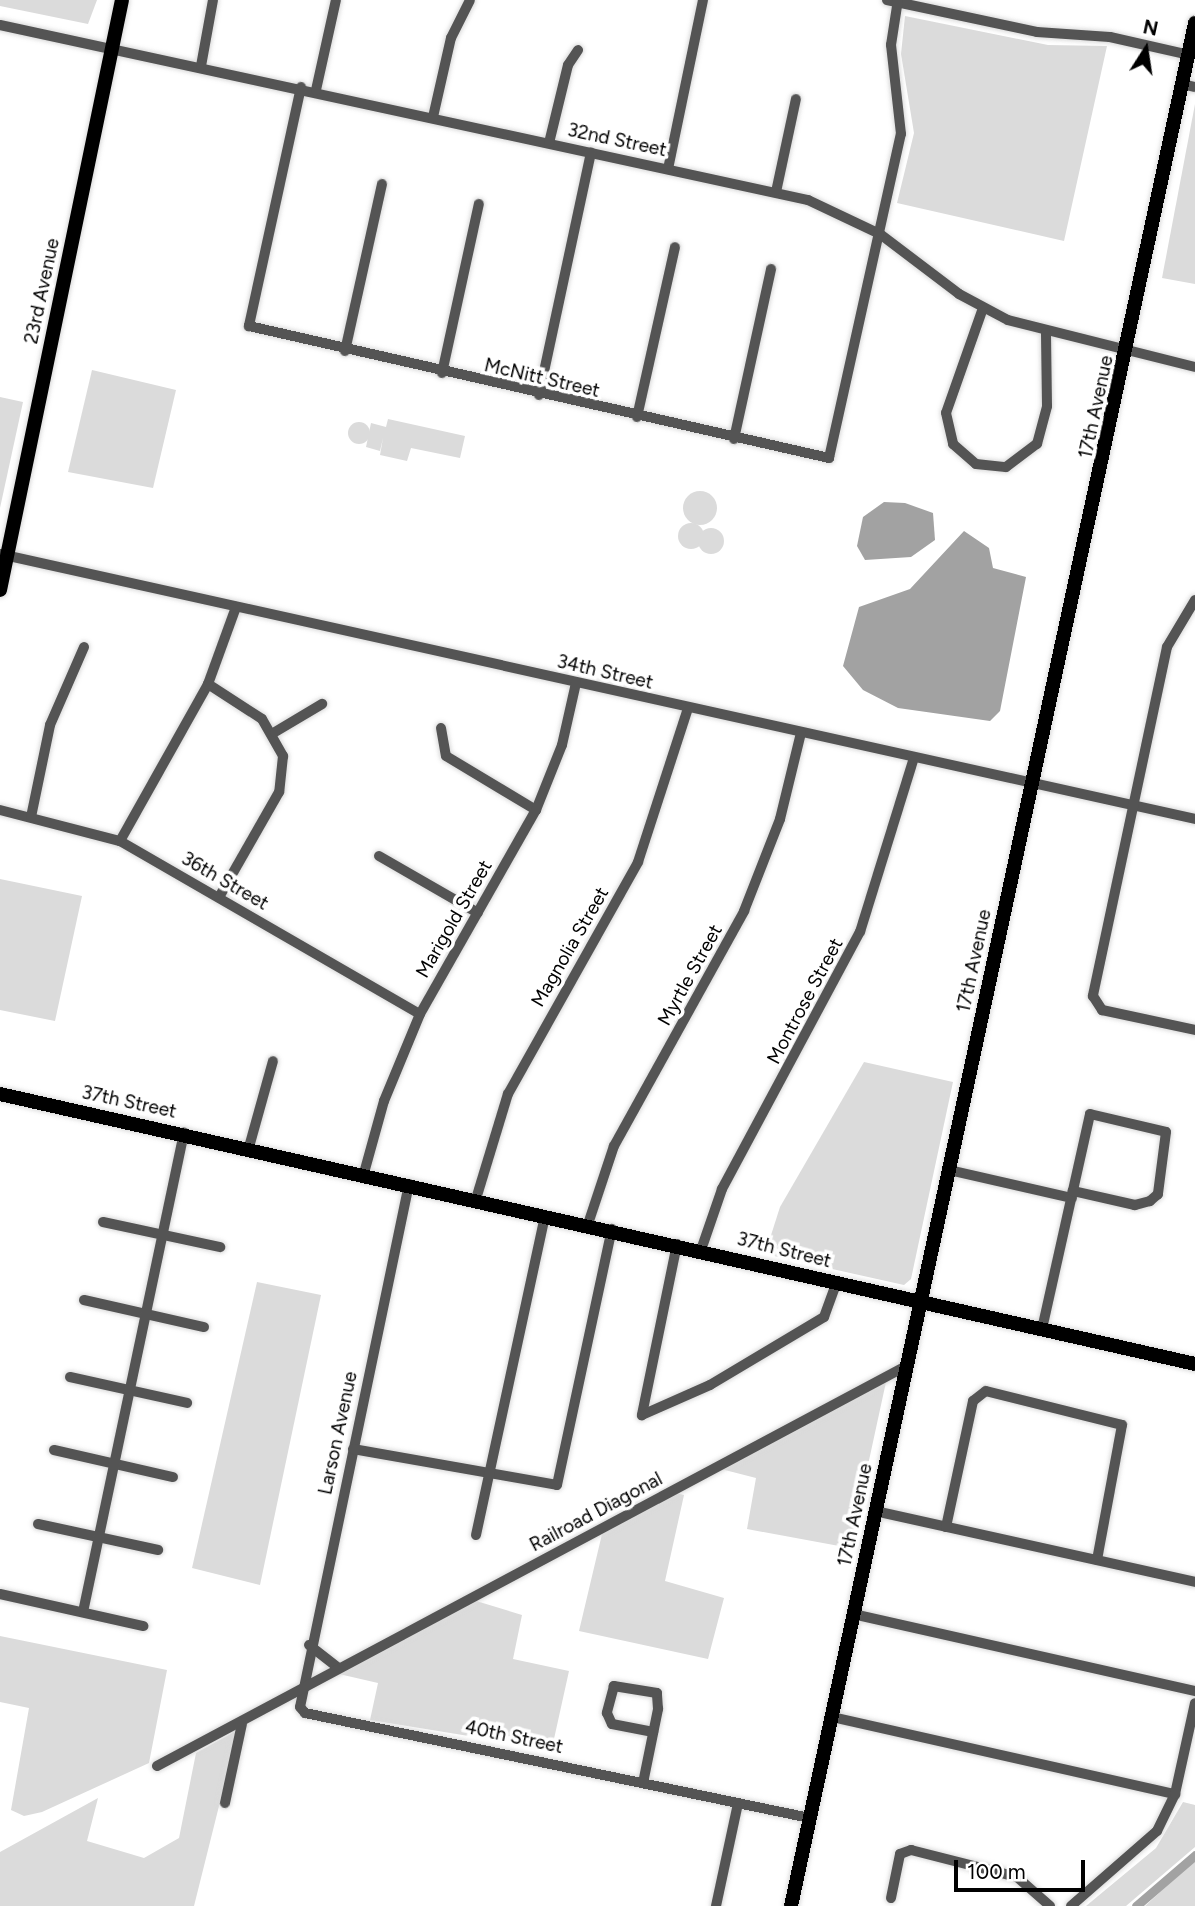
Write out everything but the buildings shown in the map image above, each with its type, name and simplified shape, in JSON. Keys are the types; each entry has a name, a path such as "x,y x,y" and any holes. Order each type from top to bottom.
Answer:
{"main road":[{"name":"23rd Avenue","path":"0,590 4,555 122,0"},
{"name":"17th Avenue","path":"791,1906 1032,783 1190,78 1189,55 1195,23"},
{"name":"37th Street","path":"0,1094 612,1229 1195,1364"}],"street":[{"path":"201,66 213,0"},
{"path":"316,90 336,0"},
{"path":"433,117 451,38 470,0"},
{"path":"668,169 703,0"},
{"path":"880,234 901,134 891,45 894,1 1189,55"},
{"name":"32nd Street","path":"0,25 316,90 776,192 827,206 880,234 983,307 1046,333 1195,368"},
{"path":"549,143 568,65 578,50"},
{"name":"McNitt Street","path":"301,87 249,326 345,351 829,458 880,234"},
{"path":"776,192 796,100"},
{"path":"539,395 591,153"},
{"path":"345,351 382,184"},
{"path":"442,373 479,204"},
{"path":"637,417 675,247"},
{"path":"734,439 771,269"},
{"path":"983,307 946,413 953,444 976,464 1006,467 1037,444 1046,406 1046,333"},
{"name":"34th Street","path":"4,555 1195,819"},
{"path":"1195,600 1167,647 1136,806 1093,996 1102,1010 1195,1030"},
{"path":"120,841 208,684 236,607"},
{"path":"31,817 50,724 84,647"},
{"name":"Marigold Street","path":"365,1174 391,1082 420,1014 536,810 562,745 576,683"},
{"path":"208,684 275,732 283,756 279,792 219,897"},
{"path":"275,732 322,704"},
{"name":"Magnolia Street","path":"476,1199 508,1094 638,862 688,708"},
{"path":"441,728 446,756 536,810"},
{"name":"Myrtle Street","path":"588,1224 614,1146 744,911 780,819 800,733"},
{"name":"Montrose Street","path":"701,1250 722,1189 860,932 914,758"},
{"name":"36th Street","path":"0,810 120,841 420,1014"},
{"path":"379,856 478,914"},
{"path":"249,1147 273,1061"},
{"path":"948,1170 1072,1195 1135,1205 1150,1201 1158,1194 1166,1132 1090,1114 1072,1195 1042,1329"},
{"path":"83,1612 184,1133"},
{"name":"Larson Avenue","path":"303,1689 309,1645 409,1184"},
{"path":"476,1535 545,1215"},
{"path":"103,1222 220,1247"},
{"path":"353,1450 557,1485 612,1229"},
{"path":"677,1244 642,1415 710,1385 824,1317 837,1282"},
{"path":"84,1300 204,1327"},
{"name":"Railroad Diagonal","path":"303,1689 906,1366"},
{"path":"70,1377 187,1403"},
{"path":"946,1527 973,1401 986,1391 1122,1425 1097,1560"},
{"path":"54,1450 173,1477"},
{"path":"875,1511 1195,1581"},
{"path":"38,1524 158,1550"},
{"path":"0,1594 143,1626"},
{"path":"853,1614 1195,1691"},
{"path":"309,1645 338,1668"},
{"path":"643,1783 653,1732 657,1693 614,1686 607,1713 612,1724 653,1732"},
{"path":"157,1766 242,1724 303,1689"},
{"name":"40th Street","path":"303,1689 305,1713 810,1818"},
{"path":"1071,1906 1140,1850 1175,1794 1195,1703"},
{"path":"832,1717 1175,1794"},
{"path":"225,1803 242,1724"},
{"path":"716,1906 738,1803"},
{"path":"891,1898 900,1854 911,1850 1017,1877 1050,1906"}],"shaded area":[{"path":"0,0 97,0 88,24 0,6"},
{"path":"905,16 1048,45 1107,46 1064,241 897,203 914,133 901,54"},
{"path":"1195,104 1195,284 1162,278"},
{"path":"92,370 176,390 153,488 68,472"},
{"path":"0,397 23,402 0,508"},
{"path":"388,419 465,436 460,458 411,448 407,461 380,455 383,438 380,451 366,447 371,423 386,427"},
{"path":"359,422 367,425 370,433 367,441 359,444 351,441 348,433 351,425"},
{"path":"700,491 712,496 717,508 712,520 700,525 688,520 683,508 688,496"},
{"path":"884,502 905,503 933,513 935,540 911,557 865,560 857,546 863,517"},
{"path":"691,523 700,527 704,536 700,545 691,549 682,545 678,536 682,527"},
{"path":"711,528 720,532 724,541 720,550 711,554 702,550 698,541 702,532"},
{"path":"964,531 989,548 993,568 1026,577 1000,711 990,721 898,708 863,690 843,666 859,607 910,589"},
{"path":"0,879 82,896 55,1021 0,1010"},
{"path":"864,1062 953,1082 911,1279 904,1285 765,1254 780,1207"},
{"path":"257,1282 321,1295 260,1585 192,1568"},
{"path":"886,1382 850,1548 747,1529 756,1478 721,1469"},
{"path":"676,1493 684,1495 665,1581 724,1598 708,1659 579,1631 602,1534"},
{"path":"473,1600 522,1615 513,1659 569,1671 552,1748 478,1731 475,1737 370,1720 378,1683 339,1674"},
{"path":"0,1636 167,1670 149,1763 42,1812 24,1816 11,1810 29,1708 0,1702"},
{"path":"238,1730 194,1906 0,1906 0,1852 98,1798 87,1841 144,1858 179,1838 196,1753"},
{"path":"1183,1802 1195,1805 1195,1847 1126,1906 1086,1906 1156,1848"},
{"path":"1195,1860 1195,1906 1145,1906"}],"waterway":[{"path":"1136,1906 1195,1855"}]}
